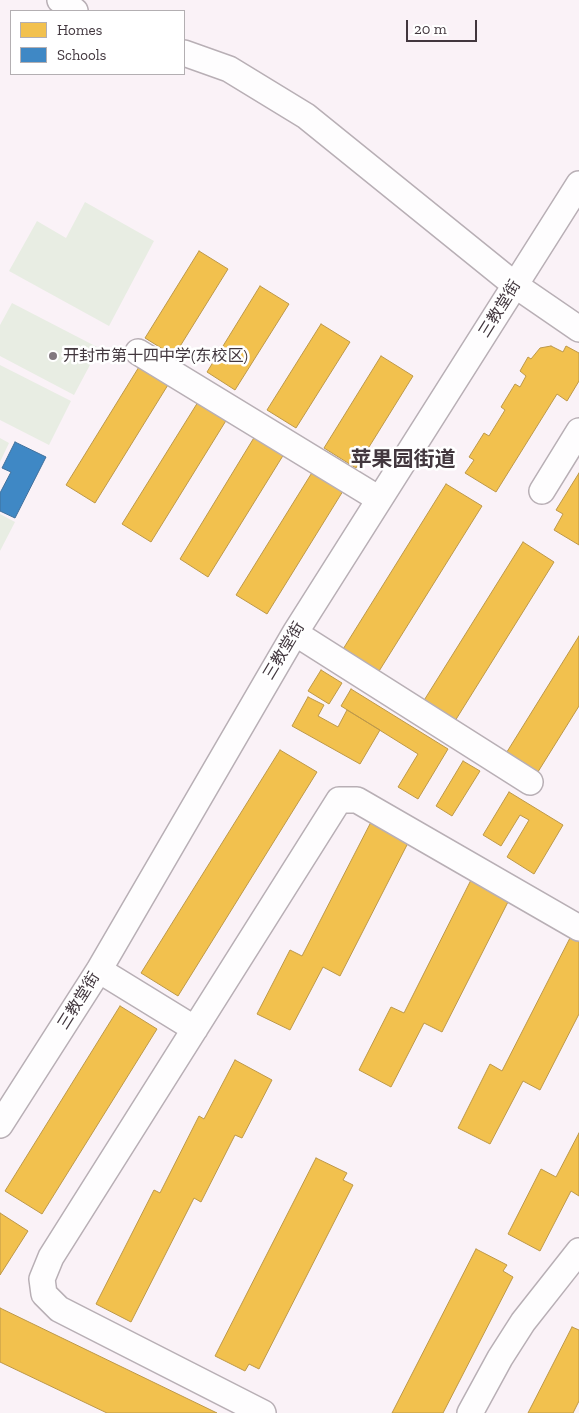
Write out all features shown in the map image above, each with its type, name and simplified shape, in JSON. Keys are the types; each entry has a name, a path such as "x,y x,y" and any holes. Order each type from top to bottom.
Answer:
{"street":[{"path":"60,0 74,10"},
{"path":"185,53 228,69 306,116 514,286 579,329"},
{"name":"三教堂街","path":"0,1125 99,970 295,633 579,184"},
{"path":"138,352 380,499"},
{"path":"542,491 579,431"},
{"path":"295,633 530,782"},
{"path":"263,1413 59,1308 44,1294 42,1279 51,1257 339,800 357,800 579,928"},
{"path":"99,970 195,1029"},
{"path":"470,1413 500,1358 523,1322 579,1251"}],"shaded area":[{"path":"85,202 154,241 109,326 9,271 37,221 66,238"},
{"path":"12,303 99,348 74,395 0,356 0,325"},
{"path":"0,365 71,401 49,445 0,420"},
{"path":"0,438 9,443 0,462"},
{"path":"0,514 15,522 0,551"}],"building: Homes":[{"path":"199,251 228,269 174,356 145,338"},
{"path":"260,286 289,304 235,390 207,372"},
{"path":"321,324 350,342 296,428 267,410"},
{"path":"551,346 563,352 566,346 579,353 579,381 567,401 557,394 496,492 465,473 474,460 469,457 484,433 489,436 505,410 501,407 515,384 520,387 526,376 520,371 528,357 531,359 540,348"},
{"path":"381,356 413,376 356,468 324,448"},
{"path":"142,362 171,380 95,503 66,485"},
{"path":"198,402 227,419 151,542 122,524"},
{"path":"255,436 284,454 208,577 180,559"},
{"path":"313,471 343,491 267,614 236,595"},
{"path":"579,473 579,545 554,530 563,514 556,510"},
{"path":"446,484 482,506 376,676 340,654"},
{"path":"523,542 554,562 455,721 423,702"},
{"path":"579,636 579,706 536,775 505,755"},
{"path":"321,670 342,683 329,704 308,691"},
{"path":"351,689 448,749 418,799 398,787 418,754 341,706"},
{"path":"308,697 324,705 318,716 338,727 347,710 380,730 360,764 292,726"},
{"path":"280,750 317,772 178,996 141,973"},
{"path":"463,761 480,771 452,816 436,806"},
{"path":"509,792 563,825 534,874 507,857 529,820 520,815 501,846 483,835"},
{"path":"371,822 409,841 340,976 323,967 290,1030 257,1014 290,950 302,956"},
{"path":"472,878 510,898 442,1032 424,1023 391,1087 359,1070 391,1007 404,1013"},
{"path":"571,936 579,940 579,1014 540,1090 523,1081 490,1144 458,1128 490,1064 502,1071"},
{"path":"120,1006 157,1029 42,1214 5,1191"},
{"path":"235,1060 272,1080 242,1138 235,1135 201,1202 194,1198 131,1322 96,1304 154,1190 160,1193 199,1116 204,1119"},
{"path":"579,1133 579,1196 571,1191 540,1251 508,1234 541,1169 556,1177"},
{"path":"316,1158 347,1173 343,1180 353,1185 259,1369 249,1364 245,1371 215,1356"},
{"path":"0,1213 28,1231 0,1275"},
{"path":"476,1249 507,1265 503,1271 513,1277 443,1413 392,1413"},
{"path":"0,1308 217,1413 107,1413 0,1362"},
{"path":"572,1327 579,1330 579,1401 573,1413 528,1413"}],"building: Schools":[{"path":"15,442 46,457 15,518 0,511 0,493 11,472 2,468"}],"place":[{"name":"开封市第十四中学(东校区)","path":"53,356"}],"district":[{"name":"苹果园街道","path":"403,460"}]}
